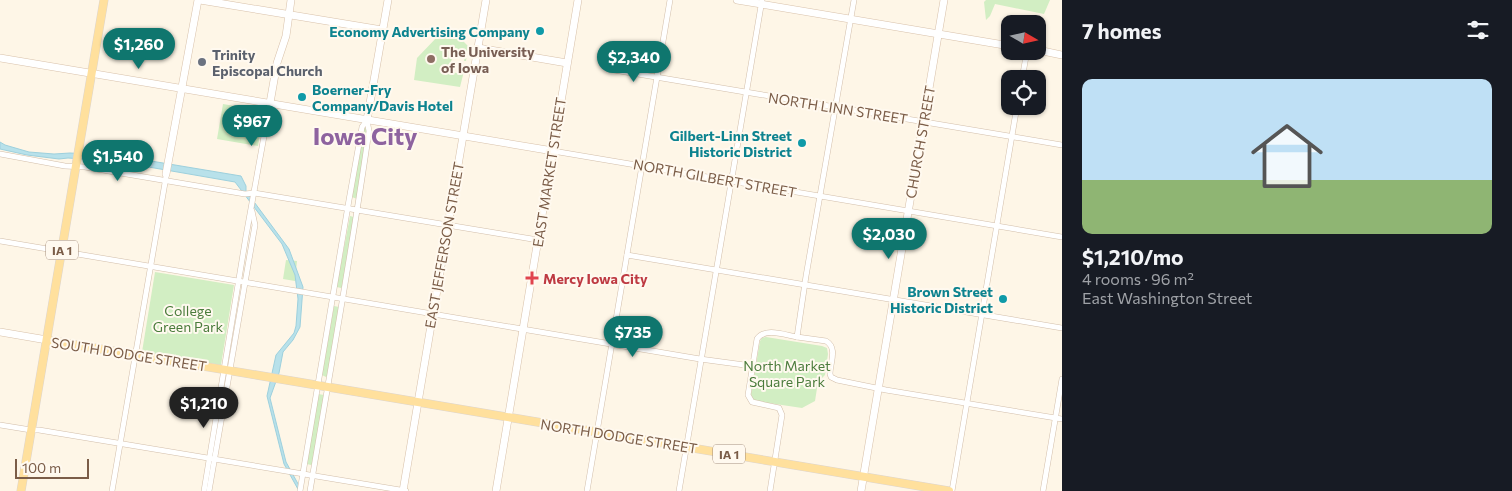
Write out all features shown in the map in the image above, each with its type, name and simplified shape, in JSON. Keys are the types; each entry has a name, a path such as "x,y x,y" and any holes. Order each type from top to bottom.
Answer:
{"main road":[{"name":"IA 1","path":"21,491 104,0"},
{"path":"166,177 199,0 382,30"},
{"path":"270,103 277,64 286,36 291,0"},
{"path":"367,120 388,0"},
{"name":"EAST JEFFERSON STREET","path":"404,491 432,313 486,0"},
{"name":"EAST MARKET STREET","path":"496,491 578,0"},
{"path":"737,0 761,2 1001,44"},
{"name":"CHURCH STREET","path":"861,491 944,0"},
{"path":"478,48 567,62"},
{"path":"1046,52 1062,55"},
{"name":"NORTH GILBERT STREET","path":"0,58 553,151"},
{"name":"SOUTH DODGE STREET","path":"0,332 318,385"},
{"name":"NORTH DODGE STREET","path":"318,385 951,491"}],"street":[{"path":"587,491 670,0"},
{"path":"797,337 804,285 854,0"},
{"path":"679,491 761,2"},
{"name":"NORTH LINN STREET","path":"614,70 1062,145"},
{"path":"209,491 212,458 238,281 270,103"},
{"path":"951,491 968,403 1016,115"},
{"path":"300,491 347,208 362,127 367,120"},
{"path":"310,491 341,298 358,210 369,131 367,120"},
{"name":"NORTH GILBERT STREET","path":"553,151 1062,237"},
{"path":"0,154 65,166 77,163 166,177 240,193 347,208 538,240"},
{"path":"112,491 166,177"},
{"path":"226,370 255,225 252,208"},
{"path":"0,241 700,359 752,366"},
{"path":"627,254 1062,328"},
{"path":"770,491 782,415 781,410 776,407 756,403 749,399 748,391 757,339 761,334 768,332 826,341 832,345 830,374 834,379 1062,419"},
{"path":"1043,491 1062,379"},
{"path":"0,425 212,458 404,491"},
{"path":"204,491 212,458"}],"green space":[{"path":"986,0 1050,0 1044,14 995,4 990,16 986,20 984,2"},
{"path":"439,35 461,39 468,46 466,61 464,61 465,57 453,56 450,64 451,72 462,74 463,67 465,67 460,87 414,80 417,58"},
{"path":"223,104 264,111 258,146 217,139"},
{"path":"364,129 368,130 357,199 352,197"},
{"path":"350,216 354,217 341,288 337,287 337,285"},
{"path":"286,260 297,261 295,281 283,279"},
{"name":"College Green Park","path":"155,272 234,285 221,365 142,352"},
{"path":"334,306 339,307 328,375 326,377 322,375"},
{"name":"North Market Square Park","path":"766,337 827,348 825,375 818,382 815,401 802,408 755,401 752,398 751,394 760,341"},
{"path":"318,394 324,395 311,465 307,464"}],"water":[{"path":"0,142 29,152 121,156 241,176 246,186 246,191 289,249 303,287 300,327 293,340 283,352 279,373 270,398 286,462 302,491 299,491 284,464 267,396 276,355 294,333 296,326 298,299 295,275 282,244 235,182 114,161 59,159 27,155 0,149"}],"place":[{"name":"Economy Advertising Company","path":"540,31"},
{"name":"The University of Iowa","path":"431,59"},
{"name":"Trinity Episcopal Church","path":"202,62"},
{"name":"Boerner-Fry Company/Davis Hotel","path":"302,97"},
{"name":"Gilbert-Linn Street Historic District","path":"802,143"},
{"name":"Mercy Iowa City","path":"532,278"},
{"name":"Brown Street Historic District","path":"1003,299"}],"district":[{"name":"Iowa City","path":"365,135"}]}
